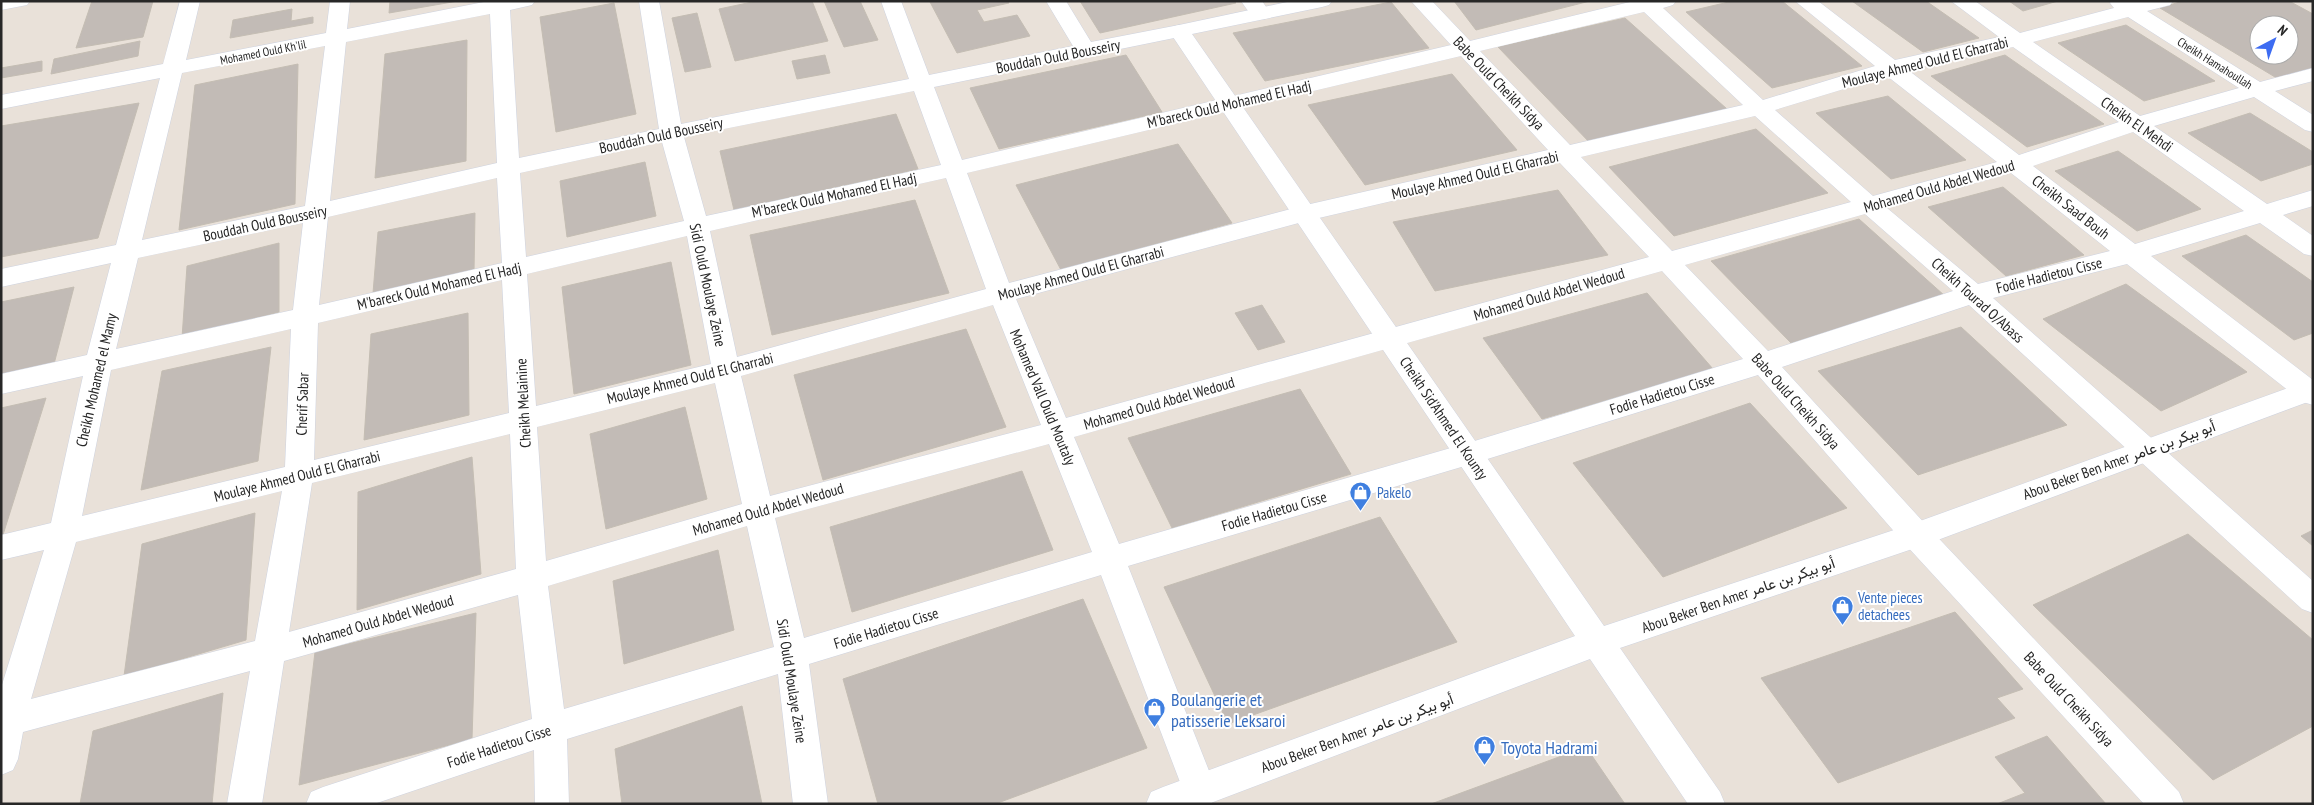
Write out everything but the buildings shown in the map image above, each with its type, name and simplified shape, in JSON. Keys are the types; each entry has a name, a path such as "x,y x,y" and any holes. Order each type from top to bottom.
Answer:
{"street":[{"path":"1,4 20,1"},
{"name":"Cheikh Mohamed el Mamy","path":"1,759 5,721 64,532 99,362 190,1"},
{"name":"Cherif Sabar","path":"244,804 299,476 306,317 334,38 340,1"},
{"name":"Sidi Ould Moulaye Zeine","path":"649,1 672,133 697,226 726,370 792,657 811,804"},
{"name":"Mohamed Vall Ould Moutaly","path":"891,1 1001,294 1110,559 1200,791"},
{"path":"1056,1 1086,51"},
{"name":"Bouddah Ould Bousseiry","path":"1,278 316,212 672,133 1180,31 1256,8 1322,1"},
{"name":"Babe Ould Cheikh Sidya","path":"1421,1 1763,363 1916,535 2167,804"},
{"name":"Cheikh Saad Bouh","path":"1805,1 2311,392"},
{"name":"Cheikh El Mehdi","path":"1961,1 2313,248"},
{"name":"Moulaye Ahmed Ould El Gharrabi","path":"1,548 726,370 1001,294 1306,213 1760,108 1890,68 2016,40 2124,6 2162,1"},
{"name":"Mohamed Ould Kh'lil","path":"1,102 173,70 508,3"},
{"name":"Cheikh Melainine","path":"508,3 508,168 532,578 550,730 552,804"},
{"name":"M'bareck Ould Mohamed El Hadj","path":"1,384 306,317 697,226 954,169 1653,3"},
{"name":"Cheikh Tourad O/Abass","path":"1653,3 1722,75 1973,294 2144,450 2313,600"},
{"name":"Cheikh Hamahoullah","path":"2124,6 2313,125"},
{"name":"Cheikh Sid'Ahmed El Kounty","path":"1180,31 1708,804"},
{"name":"Mohamed Ould Abdel Wedoud","path":"5,721 271,651 532,578 758,511 1058,431 1667,262 2015,164 2136,124 2313,74"},
{"name":"Fodie Hadietou Cisse","path":"323,804 550,730 1110,559 1468,454 1763,363 1973,294 2131,254 2313,198"},
{"name":"Abou Beker Ben Amer أبو بيكر بن عامر","path":"1163,804 1598,642 1916,535 2144,450 2311,392"}],"place":[{"name":"Pakelo","path":"1361,511"},
{"name":"Vente pieces detachees","path":"1842,625"},
{"name":"Boulangerie et patisserie Leksaroi","path":"1155,728"},
{"name":"Toyota Hadrami","path":"1485,766"}]}
